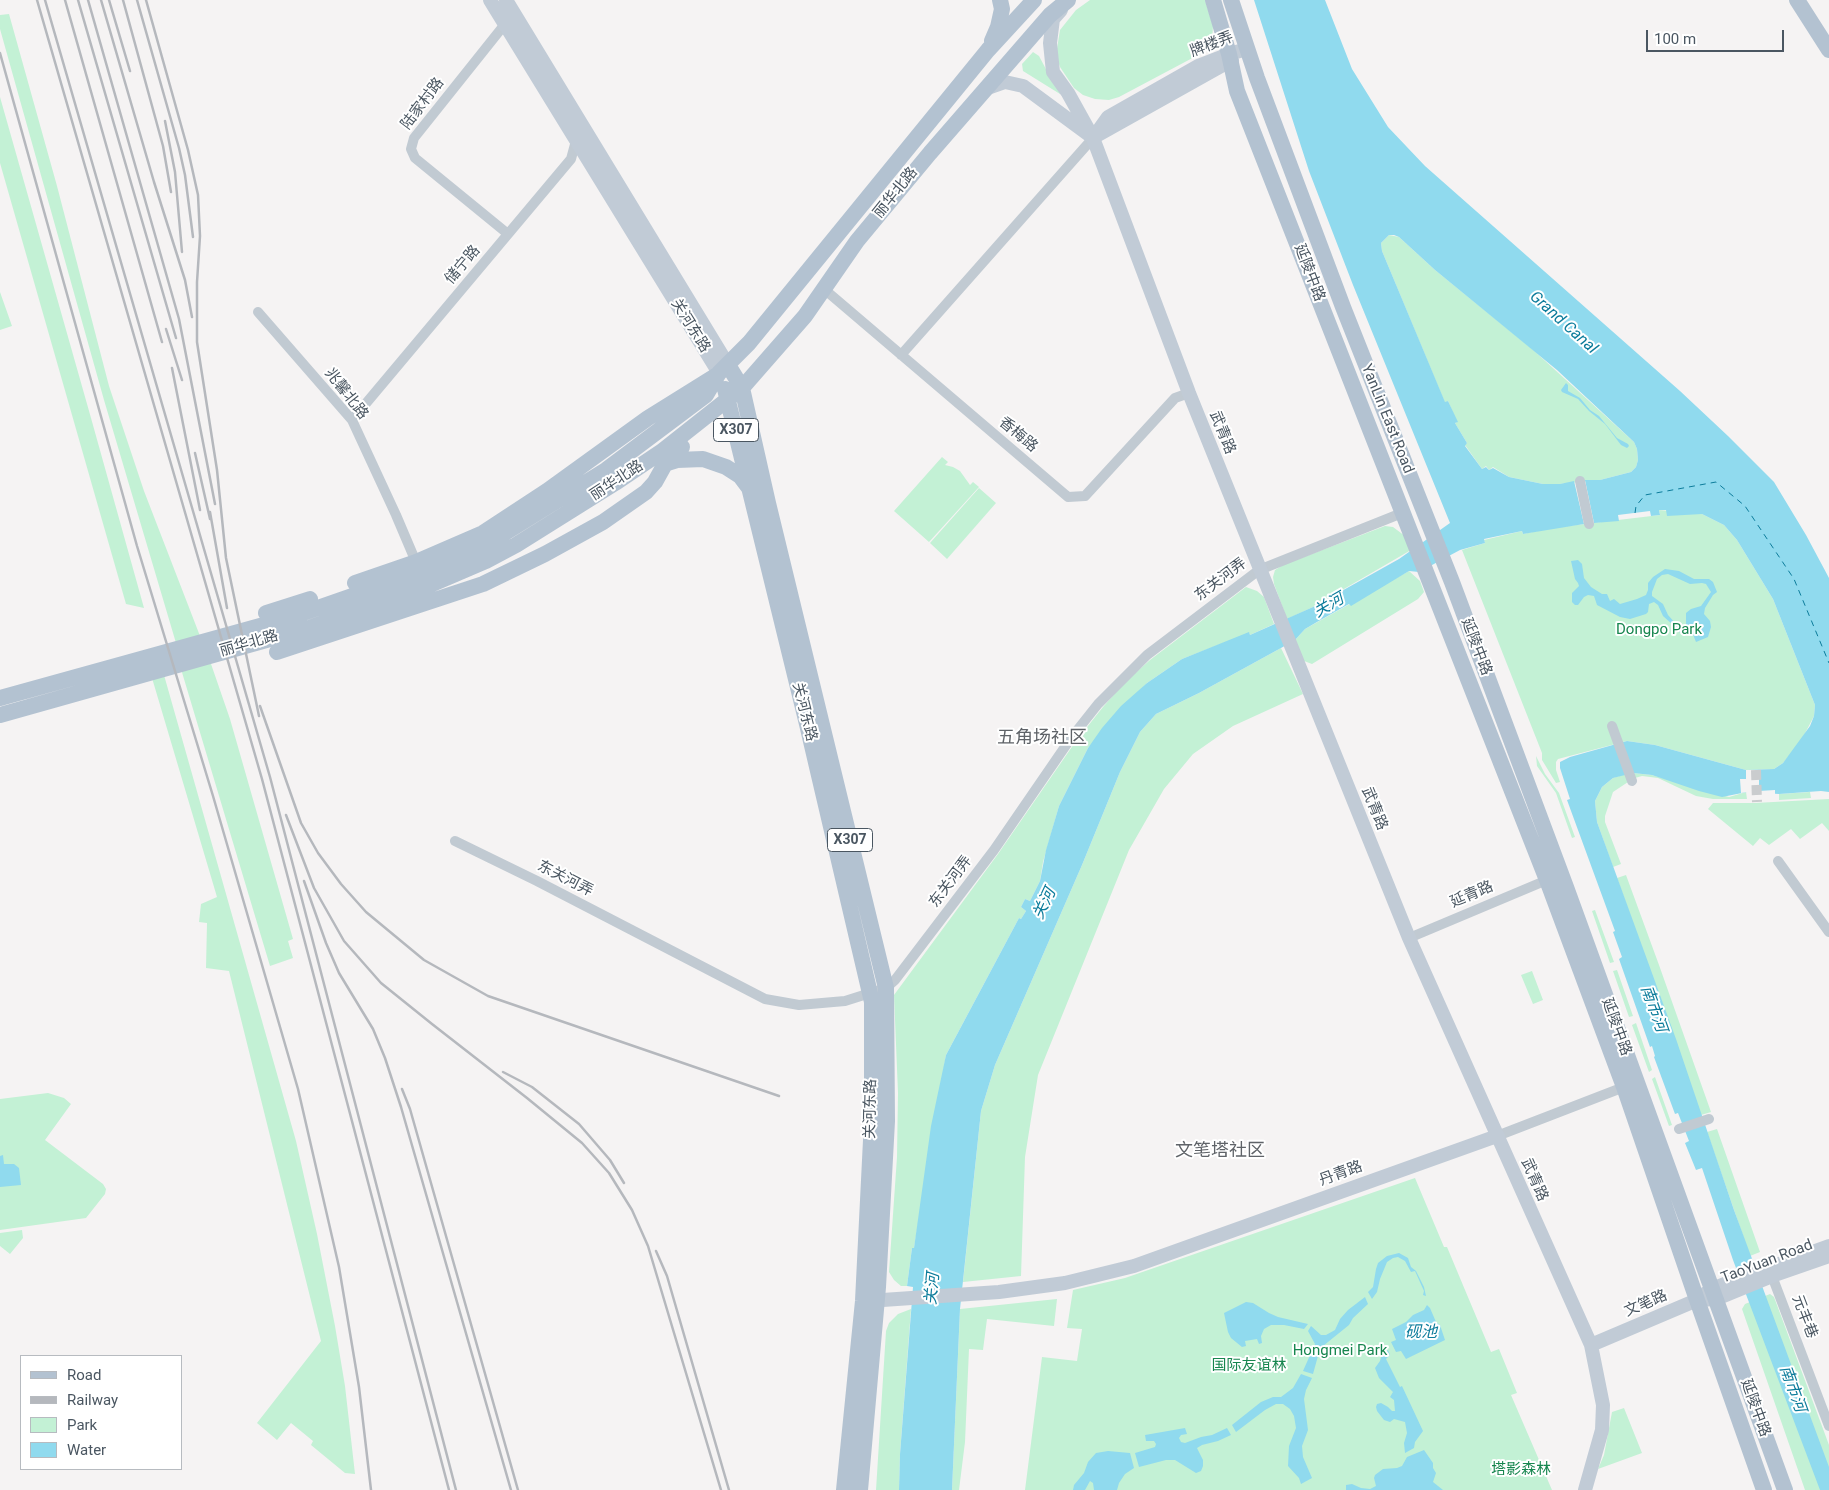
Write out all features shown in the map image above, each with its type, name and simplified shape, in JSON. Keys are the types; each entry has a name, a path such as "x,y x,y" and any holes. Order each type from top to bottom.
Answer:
{"main road":[{"path":"988,50 998,27 1002,8 1000,0"},
{"name":"丽华北路","path":"0,698 289,618 418,573 487,544 606,470 706,395 723,369 749,344 988,50 1034,0"},
{"name":"丽华北路","path":"0,715 309,628 430,585 486,561 556,521 615,483 661,452 712,413 728,397 742,388 805,316 857,241 930,152 1050,15 1068,0"},
{"name":"延陵中路","path":"1213,0 1237,91 1547,880 1624,1087 1764,1490"},
{"name":"延陵中路","path":"1231,0 1247,49 1343,307 1445,565 1570,897 1785,1490"},
{"path":"1797,0 1829,50"},
{"path":"1810,0 1829,30"},
{"path":"266,613 416,562 483,533 547,491 648,418 723,369"},
{"name":"关河东路","path":"723,369 742,388 878,990 888,1121 870,1297 844,1490"},
{"name":"关河东路","path":"723,369 750,489 878,990"},
{"path":"277,652 483,584 545,554 602,522 646,492 665,464 728,397"},
{"path":"615,483 677,460 703,459 726,467 740,476 750,489"},
{"name":"关河东路","path":"860,1490 870,1297"}],"street":[{"name":"关河东路","path":"490,0 576,143 723,369"},
{"name":"关河东路","path":"506,0 579,120 723,369"},
{"name":"武青路","path":"1068,0 1053,19 1050,43 1054,72 1093,138 1189,393 1409,938 1591,1345 1603,1405 1602,1430 1585,1490"},
{"name":"陆家村路","path":"505,24 414,138 411,149 416,158 508,234"},
{"name":"牌楼弄","path":"1093,138 1247,49"},
{"name":"牌楼弄","path":"901,355 1093,138 1108,117 1198,66 1229,58"},
{"path":"988,88 1005,82 1023,86 1093,138"},
{"path":"1074,104 1085,114 1097,118 1108,117"},
{"name":"储宁路","path":"352,420 571,159 576,143 579,120"},
{"name":"香梅路","path":"824,289 1068,497 1085,496 1175,398 1189,393"},
{"name":"兆馨北路","path":"258,312 352,420 416,562"},
{"path":"1580,481 1590,524"},
{"name":"东关河弄","path":"456,841 765,999 799,1005 845,1001 878,990 896,980 994,850 1071,738 1098,704 1147,655 1259,570 1402,513"},
{"path":"1612,726 1632,781"},
{"path":"1778,861 1829,932"},
{"name":"延青路","path":"1409,938 1547,880"},
{"name":"丹青路","path":"870,1297 969,1291 999,1292 1065,1283 1134,1266 1497,1136 1624,1087"},
{"path":"1679,1129 1708,1119"},
{"path":"1767,1274 1829,1246"},
{"name":"TaoYuan Road","path":"1714,1294 1767,1274 1829,1256"},
{"name":"元丰巷","path":"1767,1274 1829,1426"},
{"name":"文笔路","path":"1591,1345 1714,1294"}],"green space":[{"path":"1090,0 1205,0 1213,26 1212,41 1200,54 1119,97 1109,100 1095,99 1083,95 1074,88 1060,67 1056,55 1060,30 1076,10"},
{"path":"9,14 57,186 109,386 144,491 200,636 176,643 104,400 0,29 0,15"},
{"path":"1033,52 1039,56 1061,91 1060,94 1023,71 1022,64"},
{"path":"0,97 144,608 126,604 0,163"},
{"path":"1389,235 1399,237 1435,270 1531,348 1634,442 1638,460 1636,467 1631,472 1600,480 1560,484 1543,484 1509,477 1493,467 1489,470 1486,466 1482,469 1465,445 1467,443 1455,423 1457,422 1448,401 1445,403 1382,251 1381,243"},
{"path":"0,292 12,326 0,330"},
{"path":"942,457 948,462 945,465 960,471 970,485 973,482 979,487 929,542 894,511"},
{"path":"979,488 996,503 947,559 930,543"},
{"name":"Dongpo Park","path":"1659,510 1702,514 1724,525 1737,540 1773,599 1815,705 1814,716 1800,743 1783,763 1774,769 1746,770 1655,745 1627,741 1558,759 1556,770 1560,782 1556,783 1542,760 1542,753 1462,550 1485,543 1484,540 1522,531 1523,534 1551,528 1660,515"},
{"path":"1385,526 1393,527 1405,536 1411,550 1313,607 1287,619 1274,584 1275,570 1283,565"},
{"path":"1409,571 1420,581 1424,592 1418,599 1312,664 1304,661 1295,640 1305,629"},
{"path":"1246,587 1257,591 1264,597 1274,624 1250,635 1249,633 1182,659 1147,683 1088,748 1059,806 1043,862 1040,881 1030,901 1025,899 1021,907 1026,911 1021,919 1019,918 946,1055 907,1286 901,1286 889,1272 897,1157 898,1093 894,995 998,854 1076,741 1103,707 1124,683 1150,660"},
{"path":"1281,648 1303,694 1233,726 1193,754 1164,789 1129,850 1038,1075 1025,1157 1021,1276 963,1282 981,1111 995,1065 1082,865 1120,772 1140,732 1156,714 1199,693"},
{"path":"210,661 230,719 293,939 288,941 293,958 270,966 181,669"},
{"path":"164,675 296,1141 335,1326 345,1386 355,1474 345,1473 311,1445 313,1441 291,1423 277,1440 257,1423 321,1341 229,971 206,968 207,923 199,922 201,904 217,897 152,678"},
{"path":"1536,756 1545,774 1559,793 1575,837 1572,838 1556,793 1537,766"},
{"path":"1633,773 1652,775 1729,797 1746,792 1747,799 1713,799 1696,796 1658,778 1642,776 1635,778"},
{"path":"1625,774 1628,782 1613,792 1605,816 1605,822 1621,864 1613,867 1597,822 1595,801 1602,787 1613,778"},
{"path":"1810,792 1811,798 1779,800 1779,794"},
{"path":"1829,799 1829,831 1822,823 1800,839 1791,829 1769,845 1760,838 1753,846 1708,809 1713,803"},
{"path":"1626,875 1711,1112 1701,1115 1617,878"},
{"path":"1595,910 1614,962 1610,963 1592,911"},
{"path":"1617,970 1633,1016 1629,1017 1613,971"},
{"path":"1532,971 1543,1000 1533,1004 1521,975"},
{"path":"1636,1023 1652,1070 1649,1072 1632,1025"},
{"path":"1655,1077 1672,1125 1669,1126 1652,1079"},
{"path":"48,1093 64,1098 71,1104 45,1140 103,1184 106,1189 105,1194 86,1218 0,1230 0,1099"},
{"path":"1717,1129 1760,1252 1750,1256 1707,1132"},
{"name":"Hongmei Park","path":"1415,1178 1444,1247 1447,1247 1491,1352 1499,1349 1517,1393 1511,1395 1552,1490 1025,1490 1042,1357 1077,1361 1082,1329 1067,1328 1073,1290 1125,1278"},
{"path":"22,1230 23,1238 10,1254 0,1246 0,1233"},
{"path":"1770,1294 1774,1297 1829,1445 1829,1490 1805,1490 1742,1309 1745,1304"},
{"path":"1057,1299 1054,1326 987,1319 983,1350 969,1349 965,1442 959,1490 952,1490 960,1309"},
{"path":"911,1309 899,1490 876,1490 886,1331 889,1323 898,1314"},
{"path":"1624,1408 1642,1453 1598,1469 1604,1455 1612,1412"}],"water":[{"path":"1254,0 1325,0 1352,69 1388,127 1425,166 1680,391 1774,482 1829,578 1829,792 1779,794 1747,792 1722,797 1652,775 1633,773 1613,778 1602,787 1595,801 1597,822 1676,1039 1734,1210 1829,1467 1829,1490 1820,1490 1733,1260 1702,1168 1696,1170 1685,1143 1689,1141 1678,1113 1675,1114 1619,959 1622,957 1613,932 1615,931 1567,800 1570,799 1560,768 1560,762 1570,757 1627,741 1655,745 1746,770 1774,769 1783,763 1810,726 1814,716 1815,705 1773,599 1737,540 1724,525 1702,514 1667,516 1666,510 1659,510 1660,515 1651,516 1650,511 1618,515 1619,521 1594,523 1585,480 1600,480 1631,472 1636,467 1638,460 1634,442 1557,370 1435,270 1399,237 1389,235 1381,243 1382,251 1445,402 1448,401 1458,422 1455,423 1467,443 1465,446 1482,469 1486,467 1489,470 1493,468 1509,477 1543,484 1560,484 1574,481 1584,524 1523,534 1522,531 1484,539 1485,543 1460,550 1419,572 1409,571 1351,606 1349,604 1305,629 1295,640 1281,648 1199,693 1156,714 1140,732 1120,772 1082,865 995,1065 981,1111 960,1309 952,1490 899,1490 913,1287 907,1286 931,1126 946,1055 1019,918 1021,919 1026,911 1021,907 1025,899 1030,901 1040,881 1046,850 1059,806 1088,748 1121,706 1147,683 1182,659 1249,632 1250,635 1313,607 1399,559 1450,523 1353,285 1309,171"},
{"path":"1566,383 1568,391 1580,398 1590,410 1599,416 1617,438 1628,444 1627,448 1621,445 1605,424 1578,399 1562,392 1561,390"},
{"path":"1578,560 1582,564 1584,578 1591,587 1602,594 1607,594 1610,601 1614,599 1620,604 1646,595 1648,583 1665,569 1679,571 1694,579 1709,579 1713,582 1717,592 1705,608 1704,614 1710,621 1711,627 1708,637 1696,642 1692,632 1685,634 1679,632 1663,616 1658,605 1654,602 1649,604 1646,614 1630,619 1620,617 1597,605 1594,596 1588,595 1578,605 1575,605 1572,602 1572,593 1579,586 1575,579 1571,561","holes":["1668,574 1690,584 1706,584 1711,592 1701,606 1691,609 1686,613 1686,624 1682,626 1676,624 1668,615 1663,604 1652,596 1652,592 1657,579 1662,575"]},
{"path":"3,1155 4,1164 14,1164 19,1168 21,1185 0,1187 0,1156"},
{"path":"1399,1253 1408,1258 1411,1267 1416,1271 1424,1287 1426,1296 1423,1295 1424,1291 1415,1271 1411,1272 1405,1261 1398,1257 1387,1262 1377,1292 1372,1299 1368,1292 1373,1287 1378,1263 1387,1256"},
{"path":"1365,1297 1368,1304 1353,1318 1349,1325 1323,1346 1313,1374 1303,1371 1315,1344 1308,1331 1311,1326 1321,1335 1326,1335 1335,1330 1340,1319 1348,1310"},
{"path":"1246,1302 1253,1303 1278,1317 1308,1324 1304,1329 1284,1325 1271,1325 1264,1329 1261,1336 1262,1343 1259,1344 1257,1339 1245,1341 1246,1346 1242,1347 1231,1338 1224,1313"},
{"name":"砚池","path":"1427,1305 1436,1322 1440,1325 1445,1340 1406,1359 1401,1351 1396,1352 1391,1342 1396,1340 1392,1329 1424,1310"},
{"path":"1388,1350 1390,1355 1386,1359 1400,1387 1402,1386 1423,1431 1415,1442 1414,1448 1405,1453 1404,1443 1407,1433 1405,1422 1394,1419 1390,1422 1384,1420 1376,1407 1377,1404 1381,1403 1395,1411 1394,1400 1390,1397 1393,1392 1379,1378 1375,1368 1382,1354"},
{"path":"1301,1374 1312,1378 1304,1399 1308,1430 1302,1446 1303,1457 1312,1478 1301,1484 1299,1478 1288,1466 1289,1446 1296,1428 1294,1416 1290,1409 1283,1404 1276,1404 1236,1432 1232,1425 1261,1402 1273,1397 1281,1397 1293,1388"},
{"path":"1185,1428 1187,1434 1181,1435 1179,1438 1181,1442 1185,1443 1212,1435 1227,1428 1231,1435 1197,1448 1203,1460 1203,1466 1201,1471 1196,1473 1175,1460 1166,1460 1139,1467 1135,1453 1155,1447 1156,1444 1154,1441 1146,1441 1145,1435"},
{"path":"1424,1450 1433,1463 1436,1473 1433,1482 1443,1490 1346,1490 1346,1485 1352,1484 1370,1489 1376,1486 1375,1475 1383,1469 1402,1466 1407,1457"},
{"path":"1108,1451 1130,1453 1134,1468 1125,1474 1117,1490 1094,1490 1093,1483 1090,1481 1085,1490 1073,1490 1074,1485 1084,1473 1088,1462 1096,1453"}],"pier":[{"path":"1746,770 1759,770 1759,791 1775,790 1775,796 1747,795 1747,792 1741,793 1740,779 1746,779"}],"ferry route":[{"path":"1635,513 1636,506 1645,495 1716,482 1745,506 1794,579 1829,663"}],"tunnel":[{"path":"1756,770 1757,802"}],"railway":[{"path":"37,0 262,779 449,1490"},
{"path":"45,0 270,777 456,1490"},
{"path":"65,0 162,342"},
{"path":"78,0 176,338"},
{"path":"88,0 179,319 215,504"},
{"path":"101,0 154,182 185,280 192,317"},
{"path":"109,0 130,71"},
{"path":"123,0 163,146 171,192"},
{"path":"137,0 179,148 185,175 193,237"},
{"path":"146,0 188,150 198,195 200,236 197,282 197,342 217,470 226,558 259,716"},
{"path":"0,53 137,546 213,796 298,1089 339,1267 359,1387 371,1490"},
{"path":"165,121 175,172 182,252"},
{"path":"166,329 182,380"},
{"path":"172,368 200,510"},
{"path":"195,453 210,519"},
{"path":"210,512 227,608"},
{"path":"260,706 301,823 318,853 341,884 366,912 424,960 488,996 779,1096"},
{"path":"286,815 314,888 344,941 381,983 582,1143 609,1173 632,1210 648,1246 721,1490"},
{"path":"304,881 339,973 373,1029 385,1058 401,1107 511,1490"},
{"path":"503,1072 532,1087 579,1124 610,1160 624,1183"},
{"path":"402,1089 410,1109 518,1490"},
{"path":"656,1251 667,1276 729,1490"}],"district":[{"name":"五角场社区","path":"1042,738"},
{"name":"文笔塔社区","path":"1220,1151"}],"water label":[{"name":"Grand Canal","path":"1563,323"},
{"name":"关河","path":"1329,606"},
{"name":"关河","path":"1045,904"},
{"name":"南市河","path":"1653,1009"},
{"name":"关河","path":"933,1289"},
{"name":"南市河","path":"1792,1389"}],"park label":[{"name":"国际友谊林","path":"1249,1366"},
{"name":"塔影森林","path":"1521,1470"}]}
